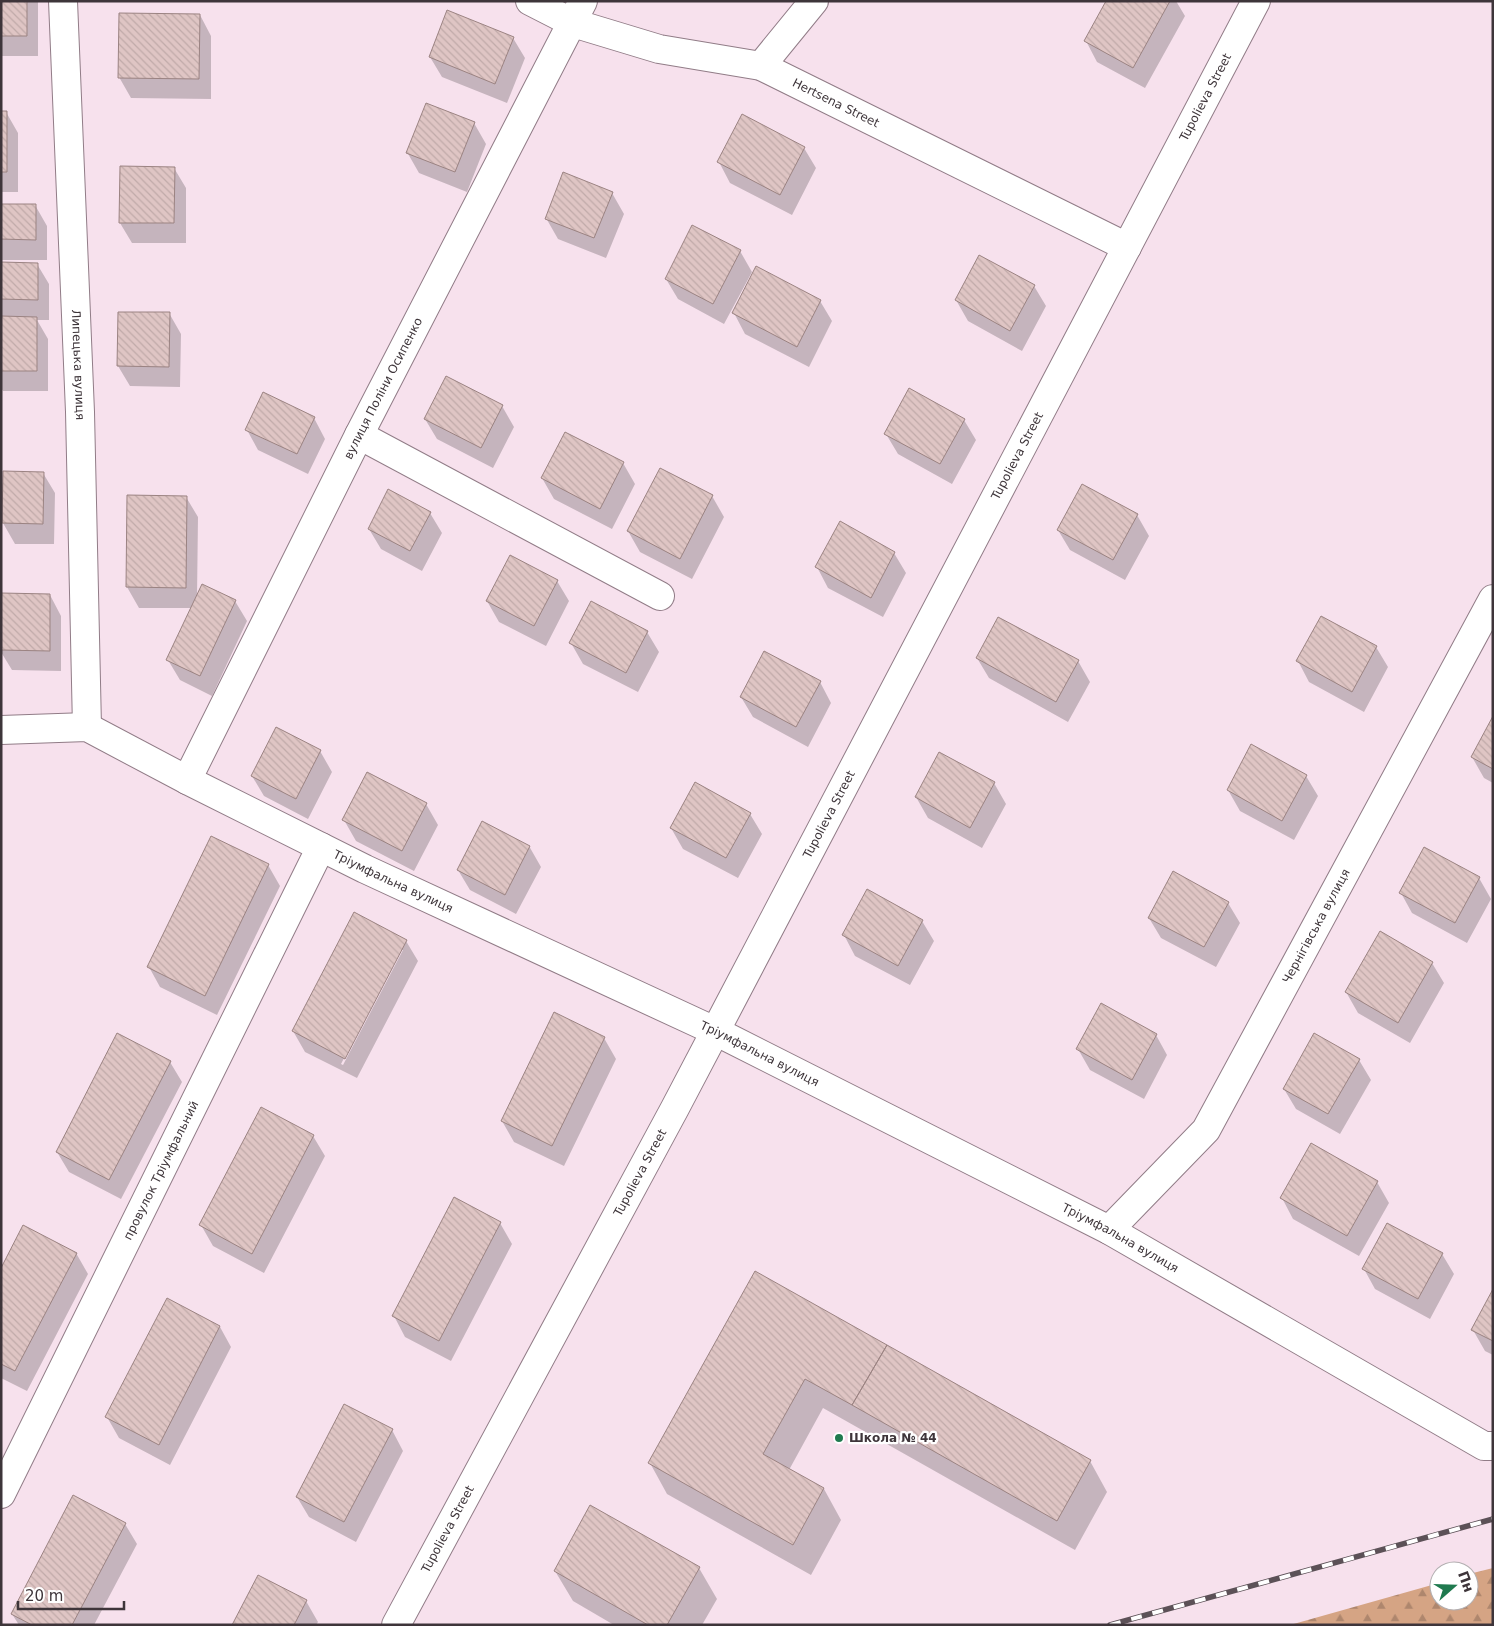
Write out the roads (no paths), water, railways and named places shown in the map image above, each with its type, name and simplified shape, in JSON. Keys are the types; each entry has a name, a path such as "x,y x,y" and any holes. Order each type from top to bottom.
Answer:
{"street":[{"name":"Липецька вулиця","path":"63,1 80,412 87,727"},
{"name":"Hertsena Street","path":"530,1 578,12 659,49 760,66 1127,247"},
{"path":"760,66 814,1"},
{"name":"Tupolieva Street","path":"396,1625 715,1032 1256,1"},
{"name":"вулиця Поліни Осипенко","path":"187,780 359,435 578,12"},
{"path":"359,435 660,596"},
{"name":"Чернігівська вулиця","path":"1108,1230 1206,1130 1493,599"},
{"name":"Тріумфальна вулиця","path":"1,730 87,727 187,780 321,847 715,1032 1108,1230 1484,1446 1493,1446"},
{"name":"провулок Тріумфальний","path":"1,1494 321,847"}],"railway":[{"path":"1110,1625 1493,1519"}],"place":[{"name":"Школа № 44","path":"839,1438"}]}
